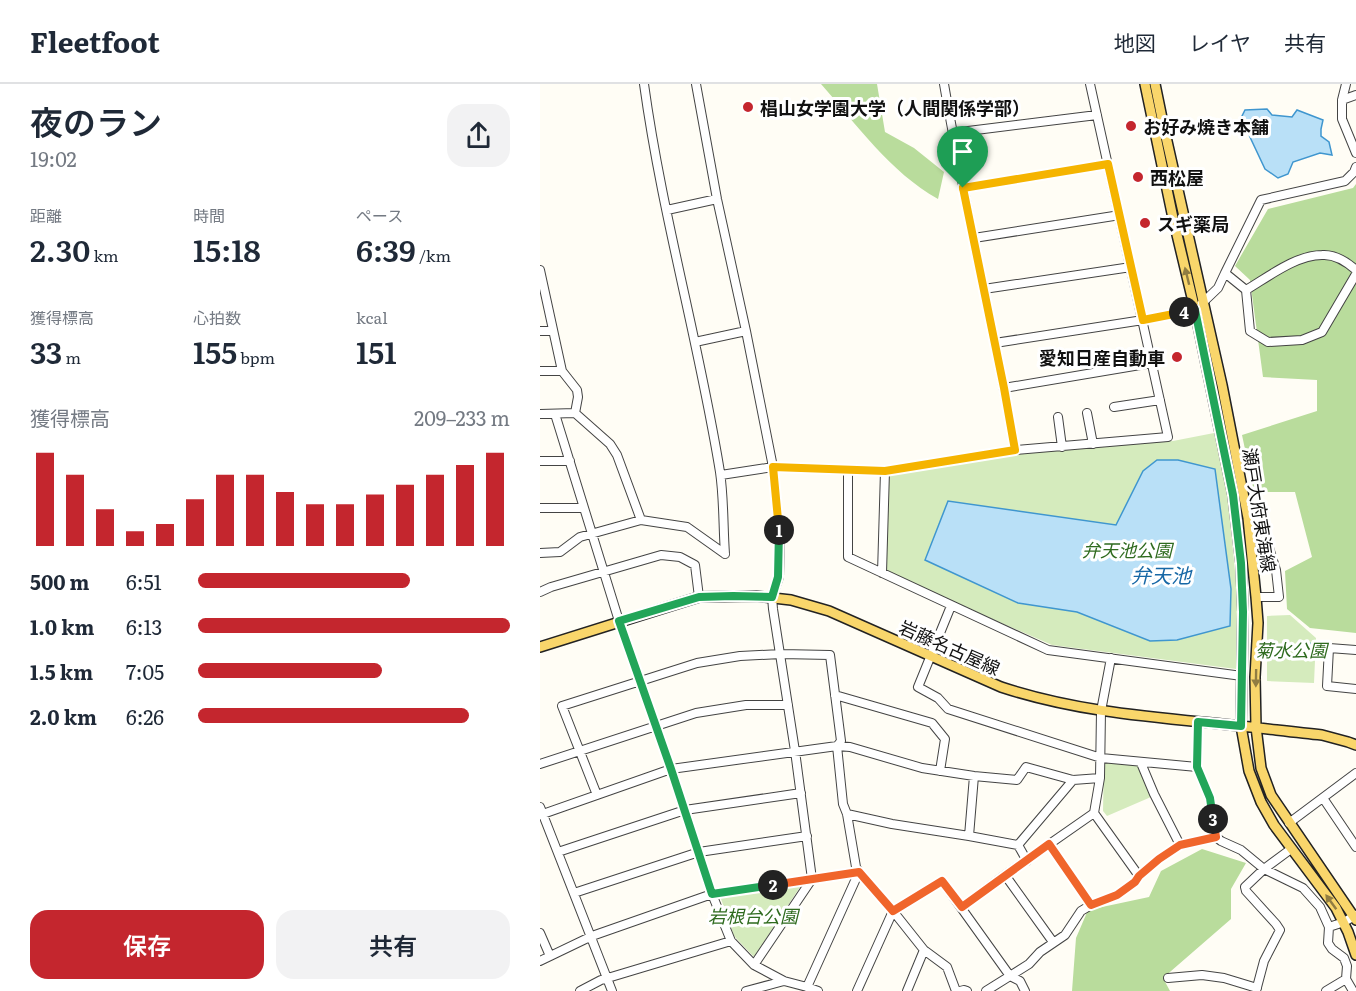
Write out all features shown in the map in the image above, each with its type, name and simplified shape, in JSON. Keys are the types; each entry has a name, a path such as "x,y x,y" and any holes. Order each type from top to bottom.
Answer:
{"main road":[{"name":"瀬戸大府東海線","path":"1145,84 1233,495 1241,563 1243,612 1241,726 1249,771 1261,802 1274,825 1336,908 1344,922 1356,955"},
{"name":"瀬戸大府東海線","path":"1155,84 1224,395 1248,518 1258,623 1255,677 1259,758 1271,795 1355,917"},
{"name":"岩藤名古屋線","path":"540,647 699,597 772,597 829,611 1001,687 1022,694 1101,711 1322,735 1356,745"}],"street":[{"path":"540,553 560,552 580,537 641,520 687,526 725,554 721,475 650,125 644,84"},
{"path":"696,84 717,199 773,467 780,537 778,577 772,597 773,609 812,879 754,965"},
{"path":"944,84 1015,450"},
{"path":"721,475 773,467 885,471 1015,450 1168,437 1090,84"},
{"path":"1346,84 1342,100 1342,118 1356,153"},
{"path":"1342,100 1356,95"},
{"path":"952,133 1097,115"},
{"path":"963,188 1108,164"},
{"path":"995,343 1195,310 1218,288 1261,200 1345,181 1356,167"},
{"path":"667,210 717,199"},
{"path":"974,238 1120,215"},
{"path":"1225,273 1246,290 1250,331 1268,342 1302,340 1322,332 1356,272 1346,261 1324,254 1298,260 1246,290"},
{"path":"984,289 1131,267"},
{"path":"540,270 562,370 577,390 575,413"},
{"path":"540,331 553,331"},
{"path":"695,342 746,331"},
{"path":"1004,388 1152,363"},
{"path":"540,371 562,370"},
{"path":"1114,406 1160,400"},
{"path":"540,414 575,413 610,444 617,455 641,520"},
{"path":"1087,413 1093,444"},
{"path":"555,414 619,621 712,894 731,942 754,965 784,981 818,991"},
{"path":"1058,417 1062,447"},
{"path":"540,461 570,461"},
{"path":"848,469 848,557 1048,650 1242,676"},
{"path":"882,573 885,471"},
{"path":"540,508 584,508"},
{"path":"1248,518 1259,516 1276,570 1279,597 1256,597"},
{"path":"540,592 660,555 680,556 695,565 699,597"},
{"path":"951,606 918,687 938,698 948,709 1101,758 1197,767"},
{"path":"1356,650 1329,648 1327,686 1356,689"},
{"path":"597,795 562,706 697,663 741,656 830,655 841,741 837,746 843,804 847,814 856,867 924,950 947,967 958,991 967,991"},
{"path":"1111,658 1101,711 1100,778 1094,813 1139,876"},
{"path":"835,695 932,723 945,739 940,771"},
{"path":"540,764 696,713 746,705 788,705"},
{"path":"1198,722 1197,767 1210,798 1216,837 1241,850 1264,869 1303,888 1320,907 1329,927 1328,943 1332,949 1344,957 1347,966 1346,979 1353,991"},
{"path":"612,991 541,812 671,769 837,746 850,747 922,768 974,776 1017,780 1026,767 1072,780 1100,778"},
{"path":"1142,763 1154,794 1180,845"},
{"path":"1289,823 1356,773"},
{"path":"969,836 974,776"},
{"path":"1018,846 1072,780"},
{"path":"558,852 685,810 801,793"},
{"path":"1323,798 1356,848"},
{"path":"962,907 1094,813"},
{"path":"847,814 1018,846 1027,861"},
{"path":"574,894 699,852 807,836"},
{"path":"986,991 1029,964 1040,952 1065,935 1081,911 1117,895 1135,882 1159,859 1180,845 1216,837"},
{"path":"1049,844 1091,905"},
{"path":"1168,978 1202,975 1224,978 1257,990 1264,961 1280,930 1245,887 1291,849"},
{"path":"540,961 592,936 712,894 859,872"},
{"path":"807,987 859,872"},
{"path":"1005,875 1053,942"},
{"path":"857,991 893,911 942,881 1010,976 1020,981 1025,991"},
{"path":"1329,927 1355,917"},
{"path":"540,933 550,956"},
{"path":"580,991 601,980 731,942"},
{"path":"907,991 924,950"},
{"path":"1326,991 1346,979"},
{"path":"746,991 784,981"}],"green space":[{"path":"821,84 877,84 885,132 914,148 944,172 938,199 889,162"},
{"path":"1356,184 1356,633 1310,628 1287,609 1285,571 1312,557 1295,492 1254,492 1242,435 1317,411 1317,380 1263,377 1250,280 1235,266 1268,209 1353,188"},
{"name":"弁天池公園","path":"1214,433 1227,490 1237,591 1236,669 1052,645 882,571 886,475 1013,453 1173,441"},
{"name":"菊水公園","path":"1290,615 1316,638 1314,683 1267,681 1267,616"},
{"path":"1104,761 1139,765 1151,797 1107,816 1103,811"},
{"path":"1202,849 1246,863 1231,889 1231,919 1163,978 1170,991 1072,991 1076,938 1088,910 1149,897 1161,871"},
{"name":"岩根台公園","path":"804,881 754,957 734,936 720,896"}],"water":[{"path":"1267,109 1272,115 1292,117 1297,110 1323,120 1321,136 1329,142 1332,155 1320,153 1293,162 1288,174 1278,178 1265,169 1241,118 1245,110"},
{"name":"弁天池","path":"1157,460 1178,460 1215,469 1231,589 1230,626 1177,640 1150,641 1077,612 1018,603 925,560 948,501 1116,525 1143,471"}],"waterway":[{"path":"1299,642 1319,645"}],"place":[{"name":"椙山女学園大学（人間関係学部）","path":"748,107"},
{"name":"お好み焼き本舗","path":"1131,126"},
{"name":"西松屋","path":"1138,177"},
{"name":"スギ薬局","path":"1145,223"},
{"name":"愛知日産自動車","path":"1177,357"}],"route":[{"path":"1108,164 1143,320 1195,310 1233,495 1241,563 1243,612 1241,726 1198,722 1197,767 1210,798 1216,837 1180,845 1159,859 1135,882 1117,895 1091,905 1049,844 962,907 942,881 893,911 859,872 712,894 619,621 699,597 772,597 778,577 780,537 773,467 885,471 1015,450 963,188 1108,164"}]}
